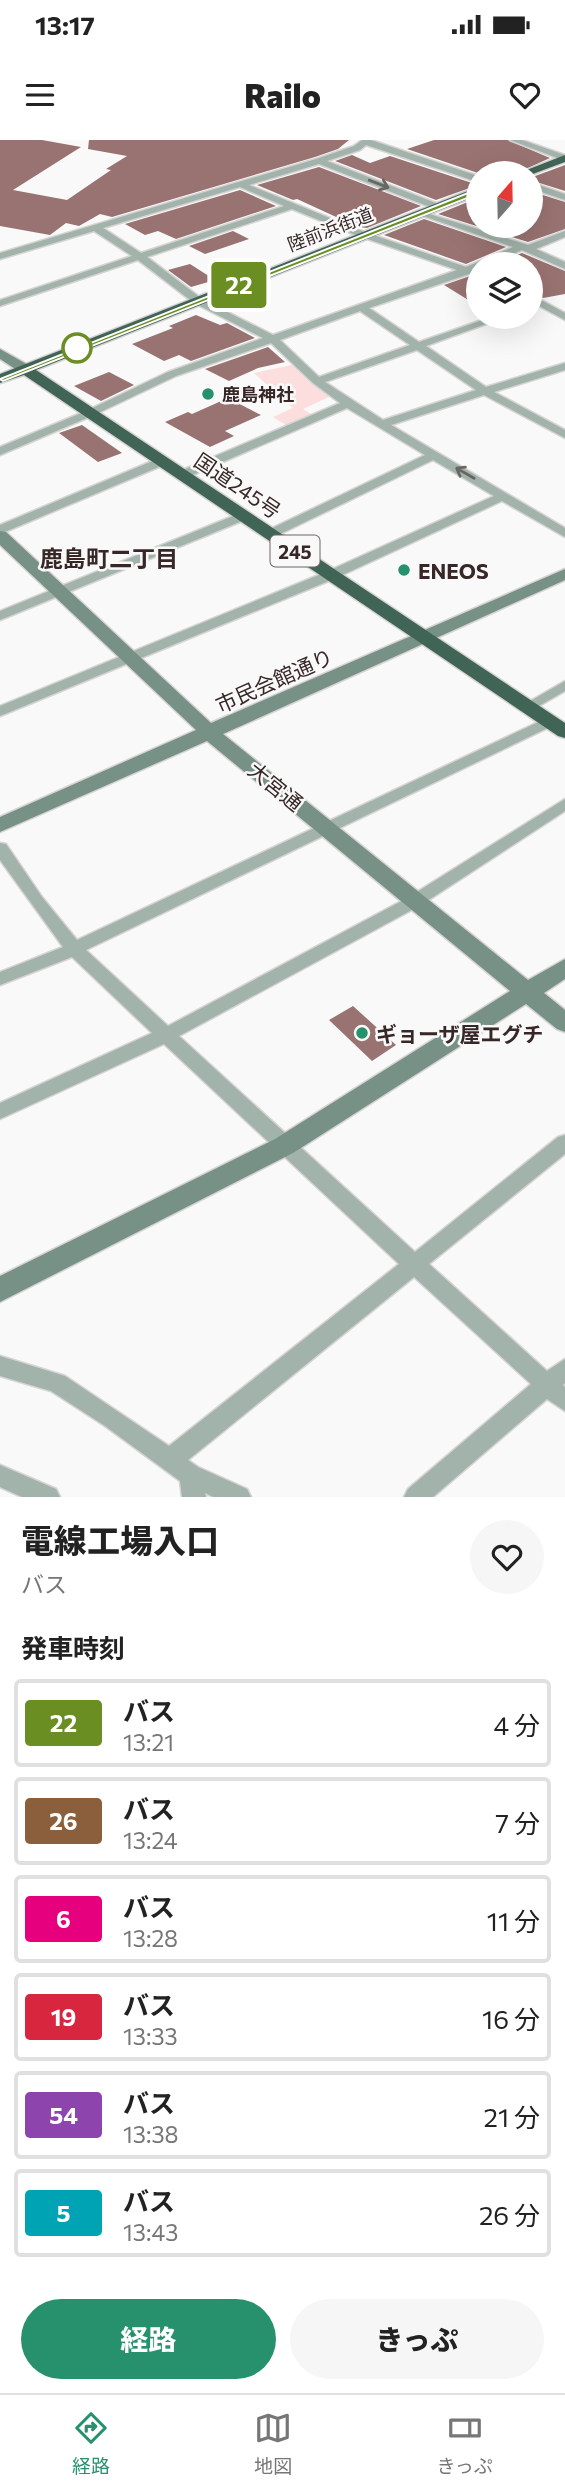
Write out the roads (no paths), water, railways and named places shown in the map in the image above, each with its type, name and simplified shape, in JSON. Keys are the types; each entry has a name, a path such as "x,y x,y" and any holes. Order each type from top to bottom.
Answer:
{"highway":[{"path":"543,166 565,158"},
{"name":"陸前浜街道","path":"0,379 466,196"},
{"name":"国道245号","path":"25,369 565,732"}],"street":[{"path":"514,140 565,158"},
{"path":"0,256 319,161 357,148 366,141 466,175"},
{"path":"319,161 438,206"},
{"path":"240,184 368,235 466,266"},
{"path":"543,189 565,197"},
{"path":"543,198 565,206"},
{"path":"0,303 292,206"},
{"path":"423,213 527,247 565,266"},
{"path":"94,228 139,256 198,301 273,339 317,381 348,404 565,534"},
{"path":"515,252 565,234"},
{"path":"0,451 172,374 466,272"},
{"path":"543,301 550,303 565,317"},
{"path":"543,305 550,303"},
{"path":"361,307 486,392 565,435"},
{"path":"317,381 466,328"},
{"path":"0,353 25,369"},
{"path":"382,424 565,366"},
{"path":"183,475 348,404"},
{"path":"270,534 434,455"},
{"path":"0,533 162,461"},
{"path":"0,711 331,575 503,496"},
{"path":"0,616 243,516"},
{"name":"大宮通","path":"0,533 210,733 565,1023"},
{"name":"市民会館通り","path":"0,825 565,574"},
{"path":"527,707 565,685"},
{"path":"0,979 74,949 549,722"},
{"path":"0,1111 166,1035 415,901 565,804"},
{"path":"0,848 44,912 74,949 284,1146 565,1401"},
{"path":"0,1290 284,1146 565,968"},
{"path":"170,1460 565,1143"},
{"path":"0,1366 57,1383 170,1460 192,1486 239,1497"},
{"path":"415,1497 565,1369"},
{"path":"0,1476 48,1497"}],"place":[{"name":"鹿島神社","path":"208,394"},
{"name":"ENEOS","path":"404,570"},
{"name":"ギョーザ屋エグチ","path":"362,1033"}],"district":[{"name":"鹿島町二丁目","path":"109,558"}]}
